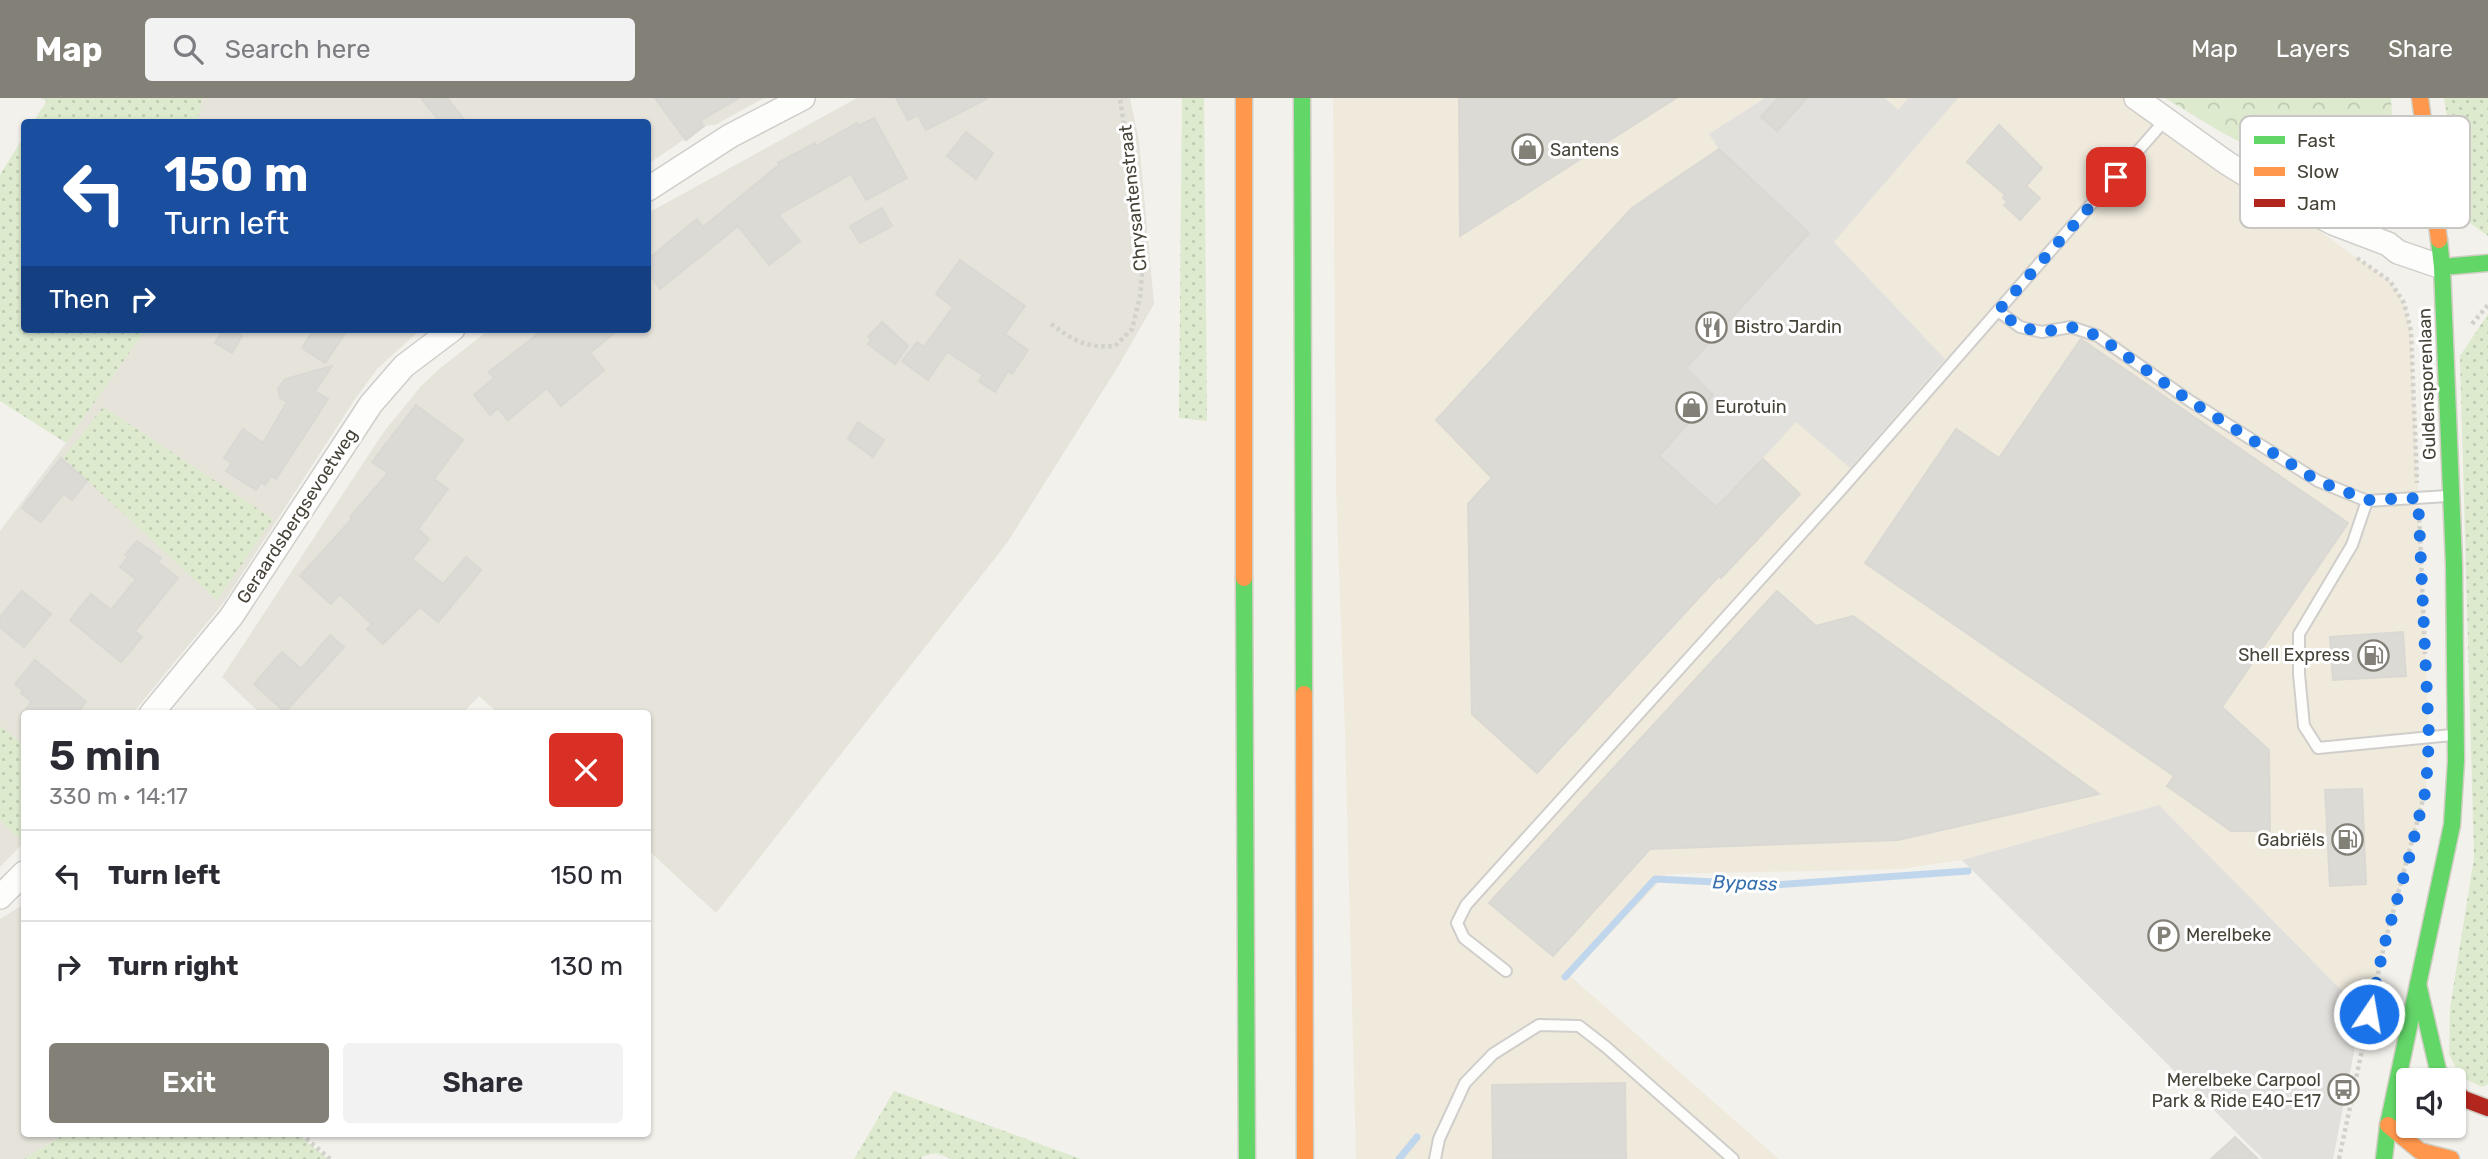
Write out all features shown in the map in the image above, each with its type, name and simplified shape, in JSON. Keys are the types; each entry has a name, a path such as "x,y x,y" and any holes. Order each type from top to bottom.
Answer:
{"main road":[{"path":"1244,98 1244,880 1247,1159"},
{"path":"1302,98 1305,1159"},
{"name":"Guldensporenlaan","path":"2420,98 2422,116"},
{"name":"Guldensporenlaan","path":"2384,1159 2388,1125 2452,825 2456,735 2451,495 2442,267 2437,228"},
{"path":"2442,267 2488,263"},
{"path":"2418,984 2438,1068"},
{"path":"2466,1100 2488,1108"},
{"path":"2388,1125 2396,1123"},
{"path":"2388,1125 2420,1151 2451,1159"}],"street":[{"path":"651,186 730,136 803,98"},
{"path":"2136,98 2240,171"},
{"path":"2346,228 2388,244 2398,252 2442,267"},
{"name":"Geraardsbergsevoetweg","path":"153,710 231,617 371,404 404,366 448,333"},
{"path":"0,897 21,876"}],"lane":[{"path":"1506,971 1465,938 1458,923 1466,905 1839,492 2166,119"},
{"path":"1998,311 2020,327 2042,332 2071,327 2098,336 2190,401 2318,481 2367,500 2451,495"},
{"path":"2367,500 2352,545 2299,634 2299,674 2304,726 2318,748 2456,735"},
{"path":"1435,1159 1440,1139 1465,1083 1493,1054 1539,1025 1579,1026 1733,1159"}],"path":[{"name":"Chrysantenstraat","path":"1051,324 1078,343 1099,347 1115,346 1132,329 1140,297 1143,264 1120,98"},
{"path":"2351,254 2390,281 2404,303 2411,331 2425,659"},
{"path":"2339,1159 2384,946 2426,789"},
{"path":"304,1137 330,1159"}],"shaded area":[{"path":"203,98 764,98 715,125 704,126 651,162 651,119 198,119"},
{"path":"857,98 1130,98 1139,141 1154,304 1119,365 1007,543 716,913 651,853 651,710 495,710 479,696 466,710 257,710 222,677 383,433 421,386 438,370 485,333 651,333 651,211"},
{"path":"1333,98 2131,98 2240,175 2240,228 2315,228 2390,281 2404,303 2411,331 2429,738 2426,789 2384,946 2369,1014 1962,860 1902,869 1667,874 1570,976 1779,1159 1356,1159 1336,489"},
{"path":"1765,98 1885,98 1898,110 1908,98 1958,98 1834,242 1945,359 1850,468 1796,422 1716,507 1659,456 1713,395 1686,368 1809,234 1719,149 1709,134"},
{"path":"143,333 417,333 378,368 355,399 224,602 135,710 21,710 21,743 0,726 0,531"},
{"name":"Merelbeke","path":"2159,805 2362,1011 2333,1159 2263,1159 1962,860"},
{"path":"0,821 21,839 21,845 0,867"},
{"path":"21,906 21,1137 60,1137 24,1159 0,1159 0,919"}],"green space":[{"path":"40,98 203,98 198,119 35,119 47,101"},
{"path":"1182,98 1204,98 1207,421 1179,418"},
{"path":"2165,98 2391,98 2392,116 2240,116 2240,142"},
{"path":"2444,98 2488,98 2488,236 2470,223 2470,116 2447,116"},
{"path":"21,141 21,333 143,333 66,443 0,401 0,175"},
{"path":"2488,314 2488,1084 2482,1087 2466,1079 2466,1068 2456,1068 2449,1054 2450,1008 2474,858 2460,356"},
{"path":"103,407 273,519 217,600 63,458"},
{"path":"0,726 21,743 21,839 0,821"},
{"path":"894,1091 1081,1159 952,1159 936,1153 921,1159 854,1159"},
{"path":"60,1137 301,1137 328,1159 24,1159"}],"building":[{"path":"421,98 447,98 464,119 438,119"},
{"path":"655,98 739,98 700,121 704,126 686,140"},
{"path":"896,98 988,98 926,130 918,115 908,120"},
{"name":"Santens","path":"1459,98 1676,98 1460,236"},
{"path":"1778,98 1807,98 1777,131 1761,117"},
{"path":"874,118 907,178 866,200 851,174 778,215 800,241 769,265 738,226 660,289 651,276 651,257 697,219 703,227 779,165 778,163 857,123 858,126"},
{"path":"1999,125 2042,168 2026,186 2040,198 2020,220 2004,205 2008,202 2003,198 2005,195 1967,162"},
{"path":"966,132 993,153 976,179 947,156"},
{"path":"1719,149 1809,233 1686,368 1713,395 1659,456 1716,507 1763,459 1800,494 1721,578 1719,576 1537,773 1472,714 1468,504 1492,478 1436,420 1632,208"},
{"path":"882,208 892,226 860,243 850,226"},
{"path":"960,260 1025,306 1005,334 1028,350 1012,374 1008,371 995,392 979,381 983,375 947,352 928,380 902,361 917,342 924,347 953,307 936,294"},
{"path":"882,322 908,346 895,364 868,344 871,340 868,337"},
{"path":"221,333 238,333 242,336 232,353 215,343"},
{"path":"311,333 345,333 325,363 302,348"},
{"path":"539,333 614,333 590,353 604,370 561,406 547,388 508,420 498,408 490,415 474,395 494,378 489,372"},
{"path":"2081,339 2348,523 2222,707 2269,750 2270,831 2231,831 2167,786 2174,776 1865,563 1956,429 1999,458"},
{"path":"332,366 315,391 328,399 276,479 271,476 265,485 261,482 256,490 226,471 232,463 224,458 243,429 263,443 287,402 280,398 278,389 285,379"},
{"path":"416,405 463,440 434,479 448,489 418,529 429,539 412,559 443,584 466,557 481,570 438,622 420,607 383,644 367,629 372,624 340,594 331,604 300,576 352,519 350,517 388,473 372,462"},
{"path":"858,422 884,440 873,457 848,439"},
{"path":"61,458 87,481 72,500 63,494 41,522 22,508"},
{"path":"137,541 161,558 158,562 178,578 135,631 142,637 121,662 70,620 91,594 111,610 136,579 120,567 128,557 125,555"},
{"path":"22,591 51,614 24,647 0,627 0,617"},
{"path":"1777,591 1816,626 1853,616 2099,794 1898,840 1650,849 1553,956 1489,903"},
{"path":"2403,632 2406,676 2333,680 2330,637"},
{"path":"330,635 344,647 287,710 283,710 254,684 282,652 301,669"},
{"path":"35,660 86,702 79,710 25,710 32,702 15,684"},
{"path":"2362,789 2366,884 2330,886 2325,790"},
{"path":"1625,1083 1626,1159 1493,1159 1492,1085"},
{"path":"2235,1137 2258,1159 2211,1159"}],"waterway":[{"name":"Bypass","path":"1565,977 1655,879 1776,885 1968,871"},
{"name":"Bypass","path":"1399,1159 1417,1137"}],"traffic: fast":[{"path":"1302,98 1304,694"},
{"path":"2384,1159 2388,1125 2452,825 2456,761 2454,564 2439,240"},
{"path":"2442,267 2488,263"},
{"path":"1244,578 1247,1159"},
{"path":"2418,984 2438,1068"}],"traffic: slow":[{"path":"1244,98 1244,578"},
{"path":"2420,98 2422,116"},
{"path":"2437,228 2439,240"},
{"path":"1304,694 1305,1159"},
{"path":"2388,1125 2420,1151 2451,1159"}],"traffic: jam":[{"path":"2466,1100 2488,1108"}],"place":[{"name":"Santens","path":"1527,150"},
{"name":"Bistro Jardin","path":"1711,327"},
{"name":"Eurotuin","path":"1692,407"},
{"name":"Shell Express","path":"2373,655"},
{"name":"Gabriëls","path":"2348,840"},
{"name":"Merelbeke","path":"2163,935"},
{"name":"Merelbeke Carpool Park & Ride E40-E17","path":"2344,1090"}],"route":[{"path":"2116,177 1998,311 2020,327 2042,332 2071,327 2098,336 2190,401 2318,481 2367,500 2418,498 2429,738 2426,789 2384,946 2369,1014"}]}
